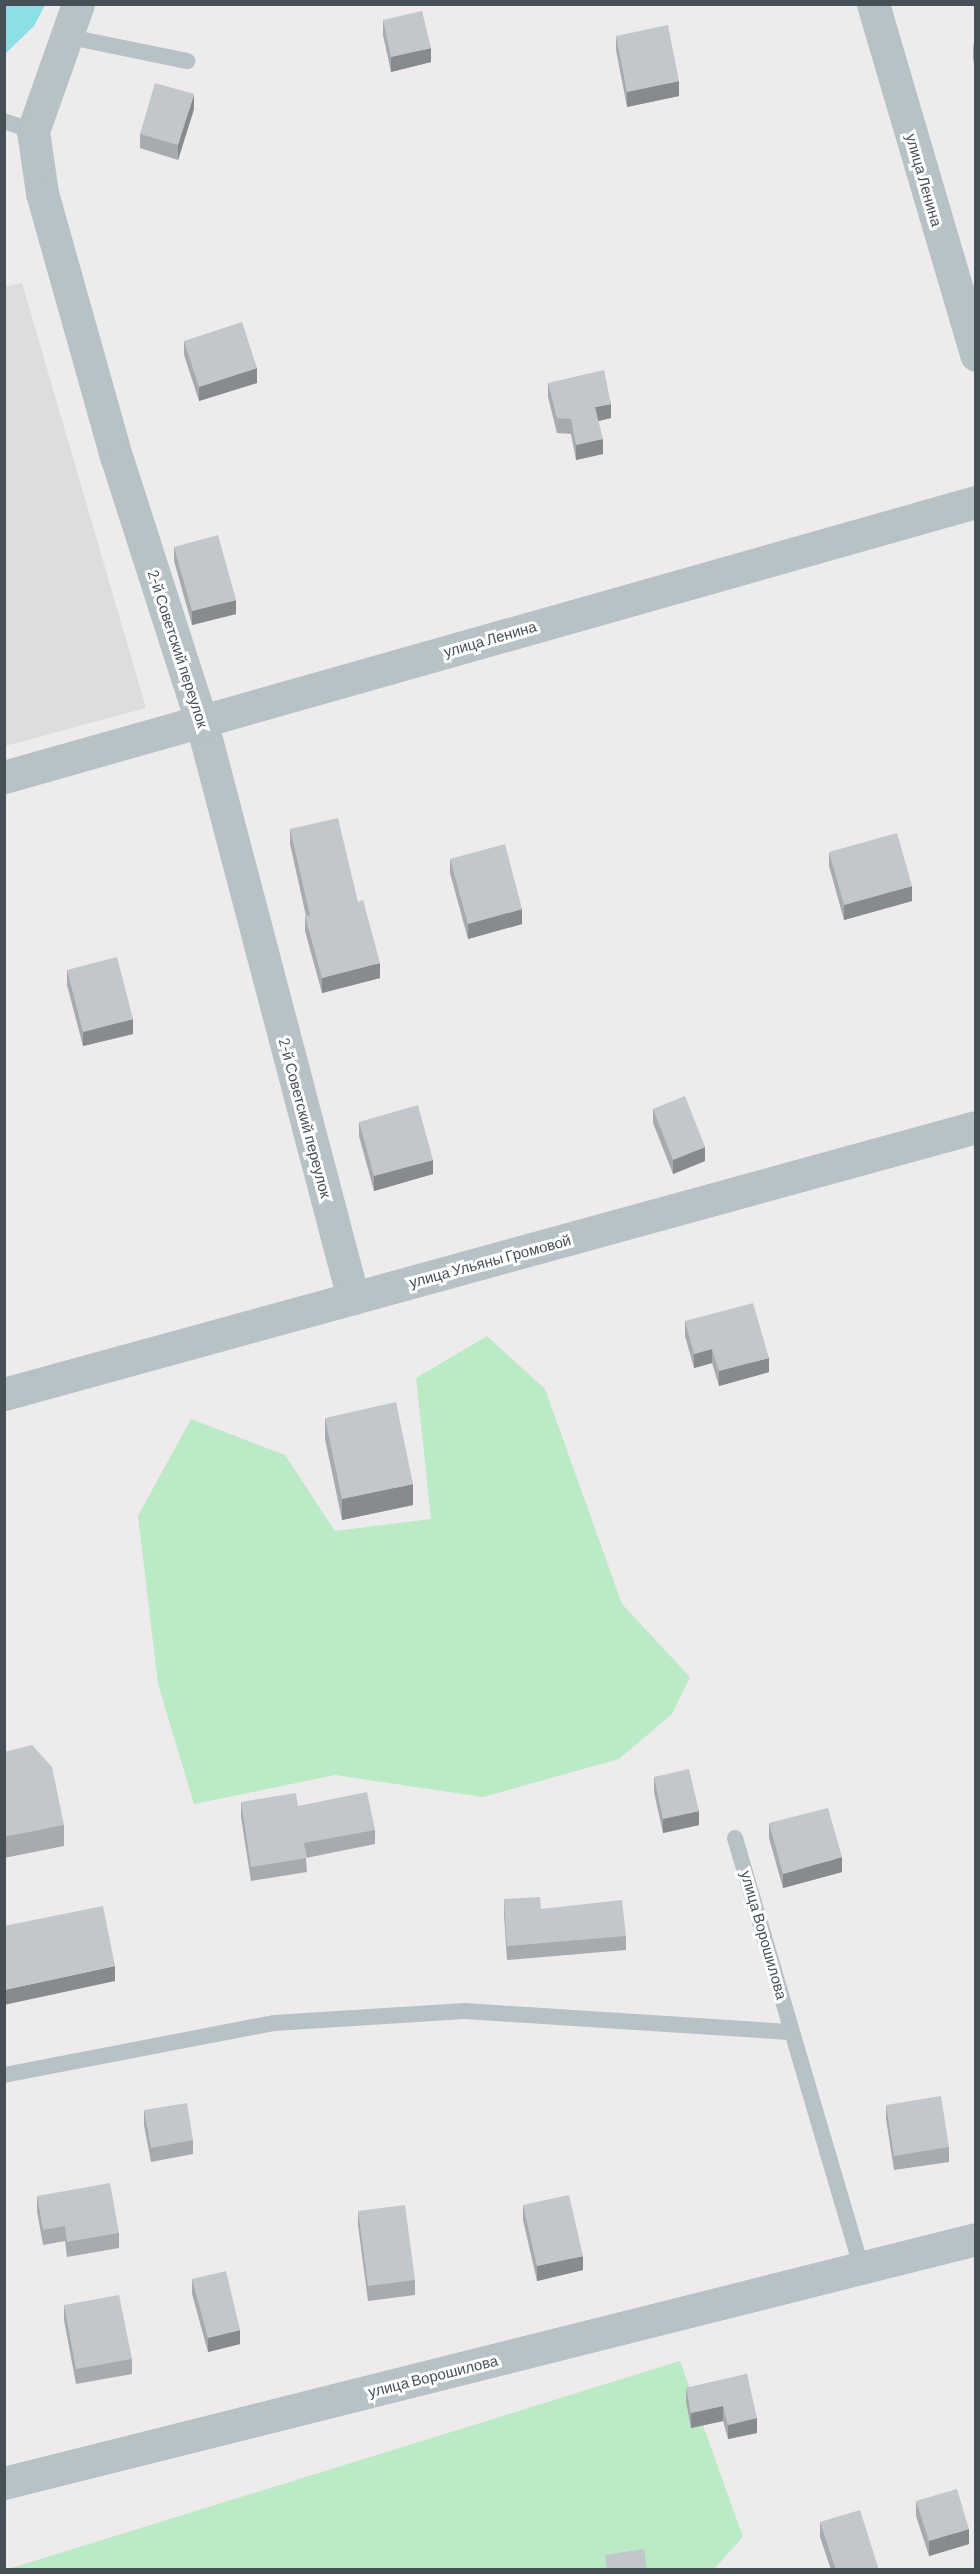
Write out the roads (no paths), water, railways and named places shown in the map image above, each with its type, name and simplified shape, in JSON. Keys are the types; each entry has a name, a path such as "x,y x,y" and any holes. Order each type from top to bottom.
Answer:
{"street":[{"name":"2-й Советский переулок","path":"78,4 65,36 19,126 42,193 117,459 201,720 353,1298"},
{"name":"улица Ленина","path":"873,4 975,355"},
{"name":"улица Ленина","path":"4,777 975,502"},
{"name":"улица Ульяны Громовой","path":"4,1394 975,1127"},
{"name":"улица Ворошилова","path":"4,2483 975,2239"}],"lane":[{"path":"65,36 187,61"},
{"name":"улица Ворошилова","path":"735,1838 862,2269"},
{"path":"4,2075 274,2023 465,2010 792,2032"}],"water":[{"path":"5,4 45,5 34,26 5,54"}]}
